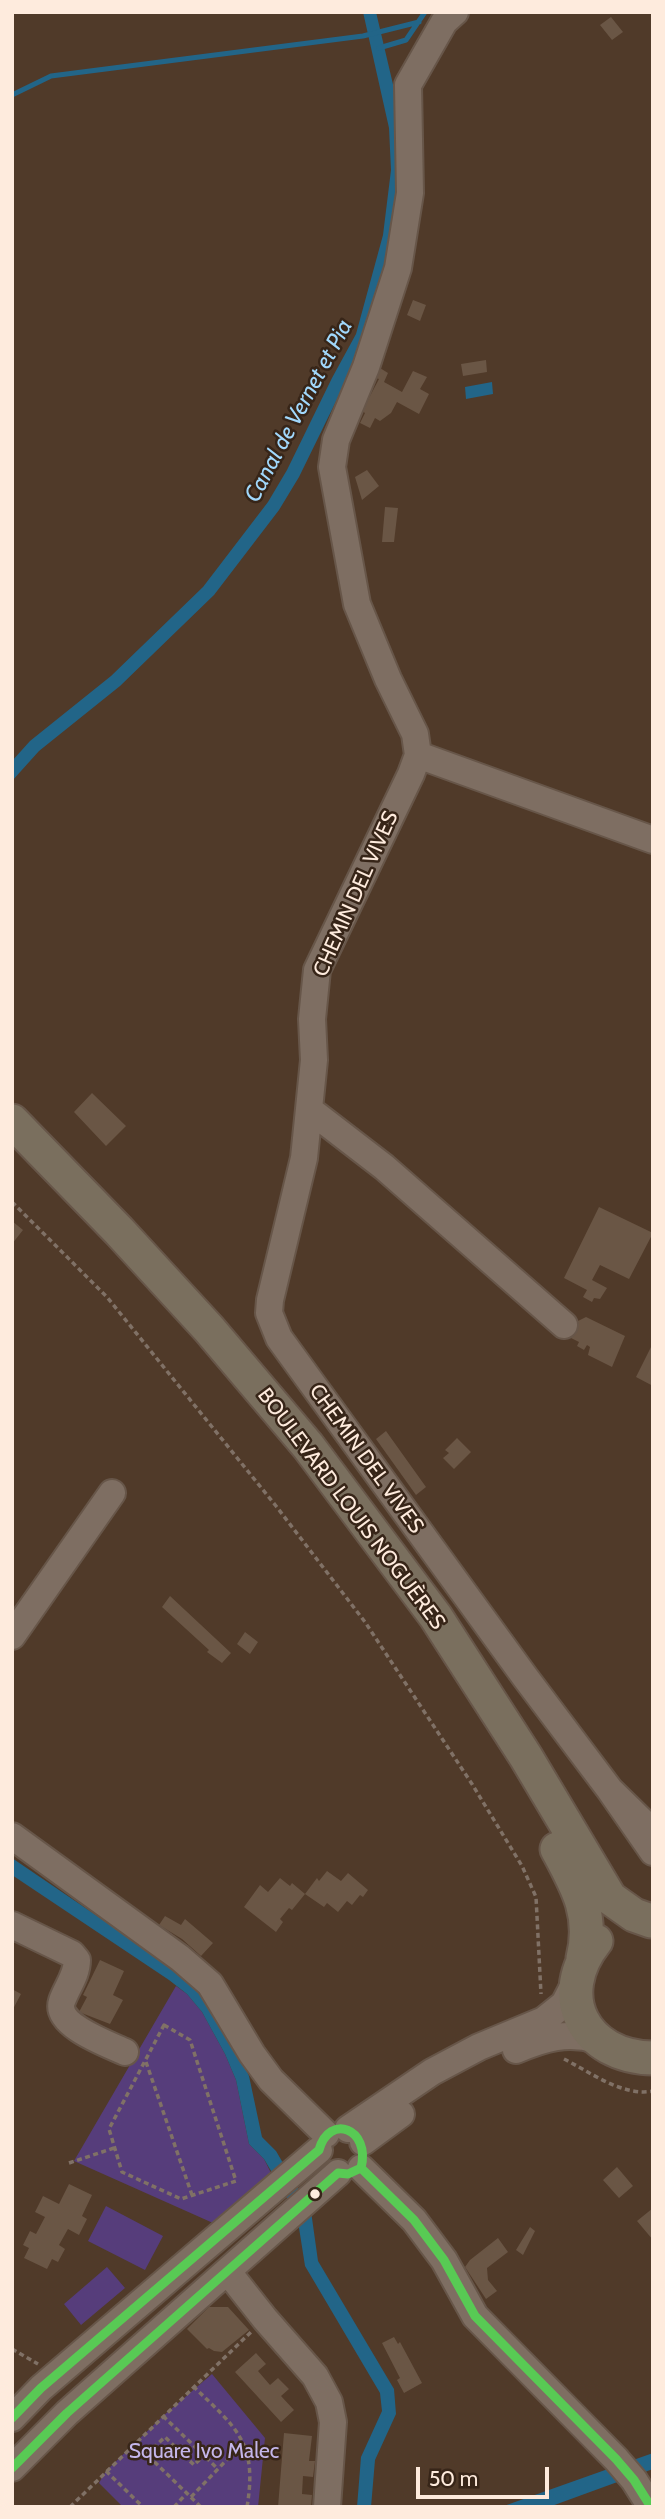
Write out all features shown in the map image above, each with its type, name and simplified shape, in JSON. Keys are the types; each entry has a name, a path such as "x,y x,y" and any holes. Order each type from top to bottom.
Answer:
{"main road":[{"name":"BOULEVARD LOUIS NOGUÈRES","path":"12,1121 209,1329 308,1446 436,1617 526,1757 610,1898 634,1915 652,1921"},
{"name":"BOULEVARD LOUIS NOGUÈRES","path":"12,1151 194,1342 291,1457 419,1630 509,1766 574,1881 587,1922 588,1938 580,1969 576,2002 584,2023 597,2040"},
{"path":"580,1969 595,1941 612,1929 631,1922 652,1921"},
{"path":"597,2040 614,2052 633,2058 653,2058"}],"street":[{"path":"455,12 444,22 408,85 410,193 398,268 366,367 336,440 331,467 357,604 388,679 415,734 418,755 653,840"},
{"name":"CHEMIN DEL VIVES","path":"418,755 317,970 312,1019 314,1060 304,1157 268,1313 279,1338 653,1852"},
{"path":"310,1110 384,1167 564,1325"},
{"path":"12,1636 112,1493"},
{"name":"CHEMIN DEL VIVES","path":"610,1790 653,1832"},
{"path":"12,1836 180,1958 210,1984 271,2080 332,2143 366,2157 277,2228 68,2413 12,2468"},
{"path":"12,1925 72,1954 77,1960 77,1968 61,2004 66,2020 135,2056"},
{"path":"547,2028 564,2004 580,1969"},
{"path":"12,2417 57,2374 256,2202 332,2143 432,2072 479,2047 547,2028 597,2040"},
{"path":"332,2143 324,2161 341,2176 414,2220 444,2260 475,2316 616,2459 634,2480 651,2507"},
{"path":"228,2272 315,2376 329,2402 333,2422 327,2507"}],"path":[{"path":"12,1202 107,1297 276,1506 365,1622 472,1784 522,1866 537,1897 539,1981 547,2028 562,2058 615,2085 644,2093 653,2091"},
{"path":"164,2025 190,2040 236,2181 181,2199 122,2172 109,2129 135,2056 164,2025"},
{"path":"135,2056 192,2195"},
{"path":"69,2163 114,2147"},
{"path":"70,2507 265,2319"},
{"path":"12,2349 57,2374"},
{"path":"193,2386 230,2422 248,2449 250,2488 247,2507"},
{"path":"163,2416 218,2469"},
{"path":"147,2454 165,2437 194,2465 204,2455"},
{"path":"174,2507 244,2443"},
{"path":"136,2444 201,2507"},
{"path":"106,2471 143,2507"}],"green space":[{"path":"176,1986 187,1994 202,2012 225,2054 236,2080 249,2144 264,2159 272,2175 213,2223 74,2161"},
{"path":"106,2206 163,2236 145,2270 88,2241"},
{"path":"107,2267 125,2288 81,2325 64,2304"},
{"name":"Square Ivo Malec","path":"212,2374 265,2438 258,2507 123,2507 99,2483 106,2471"}],"water":[{"path":"363,12 376,12 403,127 402,200 369,339 299,477 279,510 214,595 120,686 39,751 12,781 12,761 30,741 111,676 203,587 268,502 356,334 383,235 391,170 389,128"},
{"path":"492,382 493,394 466,399 465,387"},
{"path":"12,1858 197,1984 237,2048 249,2076 262,2137 276,2151 311,2211 318,2261 394,2389 396,2414 375,2460 371,2507 357,2507 361,2457 382,2411 380,2393 305,2266 297,2215 264,2159 249,2144 236,2080 202,2012 187,1994 169,1980 12,1875"},
{"path":"653,2453 653,2469 549,2507 501,2507"}],"building":[{"path":"611,17 623,32 612,40 600,25"},
{"path":"413,300 426,305 420,321 407,315"},
{"path":"486,360 487,372 463,376 461,364"},
{"path":"380,368 388,373 384,382 402,392 413,371 427,377 420,389 429,394 419,414 397,402 391,413 380,421 375,418 370,428 360,423 365,413 362,411 379,379 376,378"},
{"path":"367,470 379,486 362,500 355,477"},
{"path":"385,507 398,508 394,542 382,542"},
{"path":"92,1093 126,1126 106,1146 74,1112"},
{"path":"599,1207 653,1233 629,1279 600,1265 592,1280 607,1288 600,1299 594,1298 592,1302 583,1297 587,1290 564,1278"},
{"path":"12,1221 23,1230 12,1244"},
{"path":"586,1317 625,1336 612,1367 588,1355 590,1347 587,1345 584,1350 577,1346 579,1342 571,1338 578,1321"},
{"path":"653,1343 653,1386 636,1377"},
{"path":"386,1431 426,1487 416,1495 376,1439"},
{"path":"457,1438 471,1452 454,1469 443,1458 449,1453 445,1450"},
{"path":"170,1596 231,1653 222,1663 207,1652 209,1650 162,1607"},
{"path":"245,1632 258,1642 250,1654 237,1644"},
{"path":"327,1871 341,1881 348,1873 368,1890 352,1905 347,1901 338,1912 327,1903 324,1907 305,1894 317,1878 319,1881"},
{"path":"280,1878 290,1886 292,1883 305,1894 292,1910 289,1908 280,1919 283,1922 276,1932 244,1907 260,1885 268,1892"},
{"path":"165,1916 181,1925 185,1919 213,1943 201,1956 182,1939 159,1925"},
{"path":"100,1960 124,1971 113,1995 123,2000 110,2024 79,2012 87,1997 83,1995"},
{"path":"12,1989 21,1994 12,2011"},
{"path":"617,2167 633,2186 619,2198 603,2180"},
{"path":"69,2184 92,2195 82,2216 87,2219 79,2235 68,2229 59,2245 65,2249 58,2262 52,2259 47,2269 24,2258 29,2248 23,2245 30,2231 36,2234 45,2217 35,2212 43,2196 59,2204"},
{"path":"653,2208 653,2240 637,2221"},
{"path":"530,2227 535,2231 523,2255 516,2250"},
{"path":"498,2238 508,2252 487,2268 488,2280 497,2291 486,2299 465,2267"},
{"path":"209,2307 228,2307 249,2330 222,2352 207,2349 187,2329"},
{"path":"394,2337 398,2344 400,2342 422,2383 404,2393 397,2380 400,2378 382,2343"},
{"path":"256,2353 266,2364 258,2371 270,2385 278,2378 289,2389 281,2396 294,2410 281,2422 235,2372"},
{"path":"284,2433 312,2436 309,2461 315,2461 313,2477 303,2476 302,2494 312,2495 311,2507 278,2507"}],"waterway":[{"path":"379,48 406,40 425,12"},
{"path":"12,95 51,76 363,36 419,22"}],"transit line":[{"path":"12,2418 41,2388 319,2150 331,2132 348,2130 355,2135 360,2143 361,2168 348,2174 338,2173 67,2413 12,2468"},
{"path":"361,2168 414,2220 444,2260 475,2316 616,2459 634,2480 651,2507"}],"water label":[{"name":"Canal de Vernet et Pia","path":"299,411"}]}
